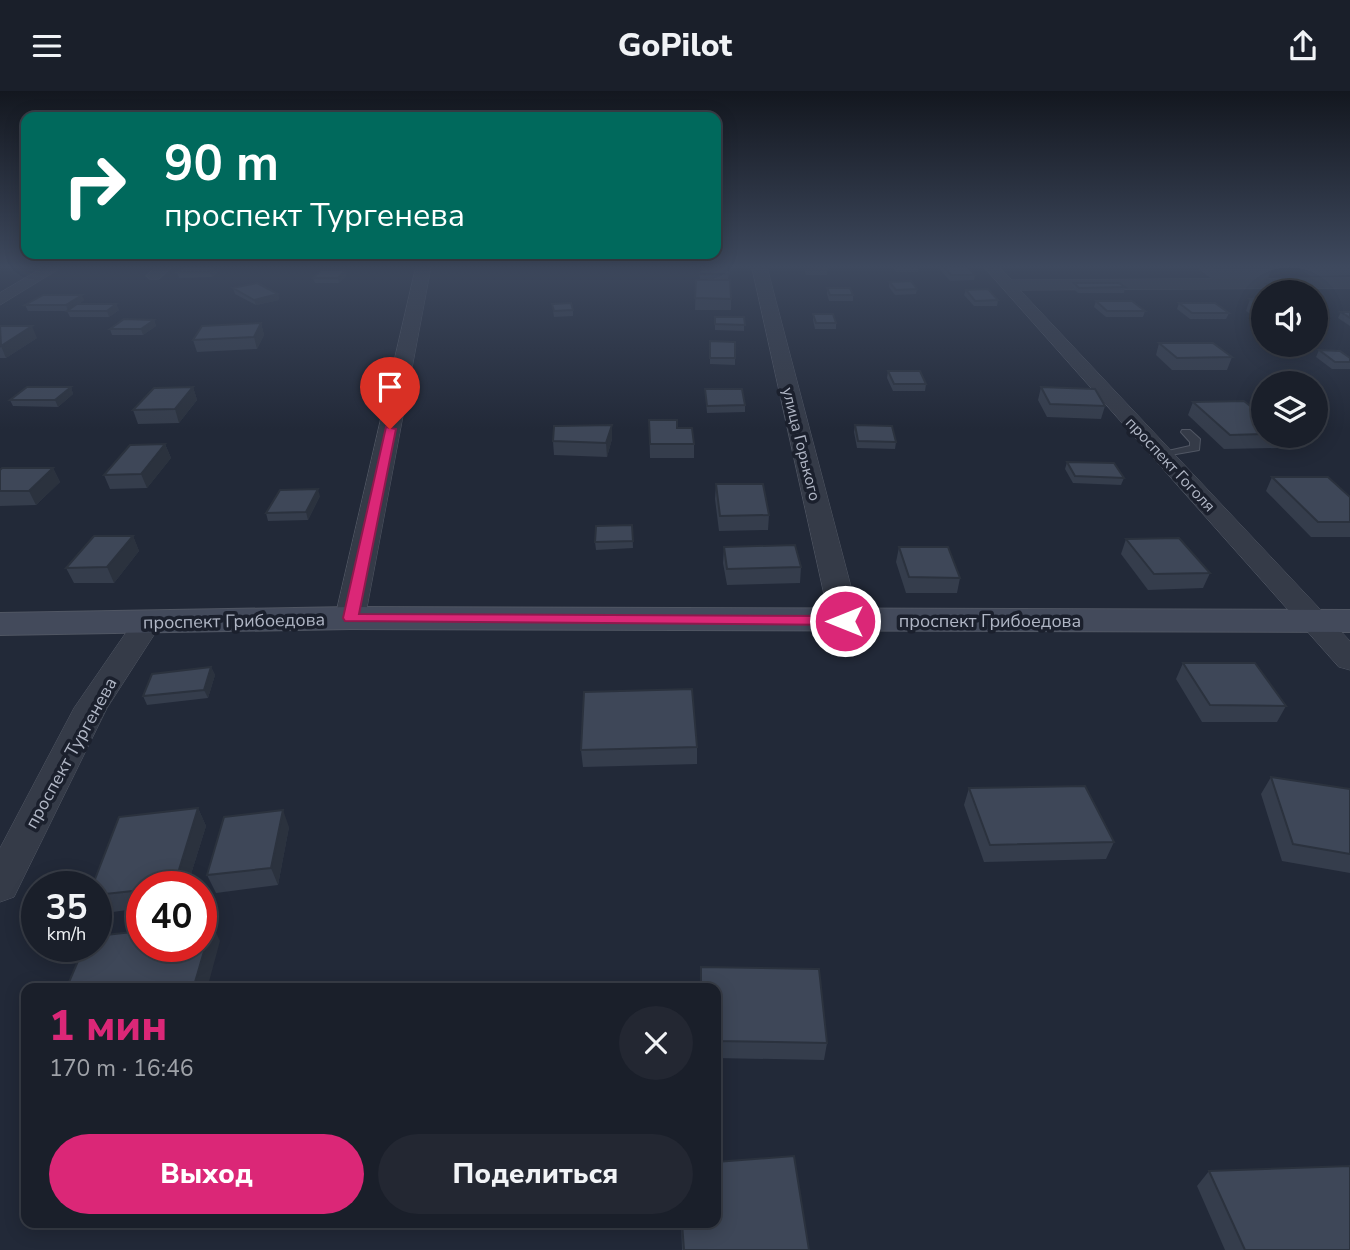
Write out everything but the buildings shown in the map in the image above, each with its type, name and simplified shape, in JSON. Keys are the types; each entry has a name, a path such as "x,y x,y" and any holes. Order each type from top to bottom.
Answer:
{"street":[{"path":"351,618 413,321"},
{"name":"улица Горького","path":"772,321 845,621"},
{"name":"проспект Гоголя","path":"1040,321 1163,455 1333,621 1350,660"},
{"name":"проспект Грибоедова","path":"0,624 146,624 351,618 1333,621"},
{"name":"проспект Тургенева","path":"0,886 91,708 146,624"}],"lane":[{"path":"1163,455 1195,448 1196,441 1186,432"}],"route":[{"path":"390,429 351,618 845,621"}]}
